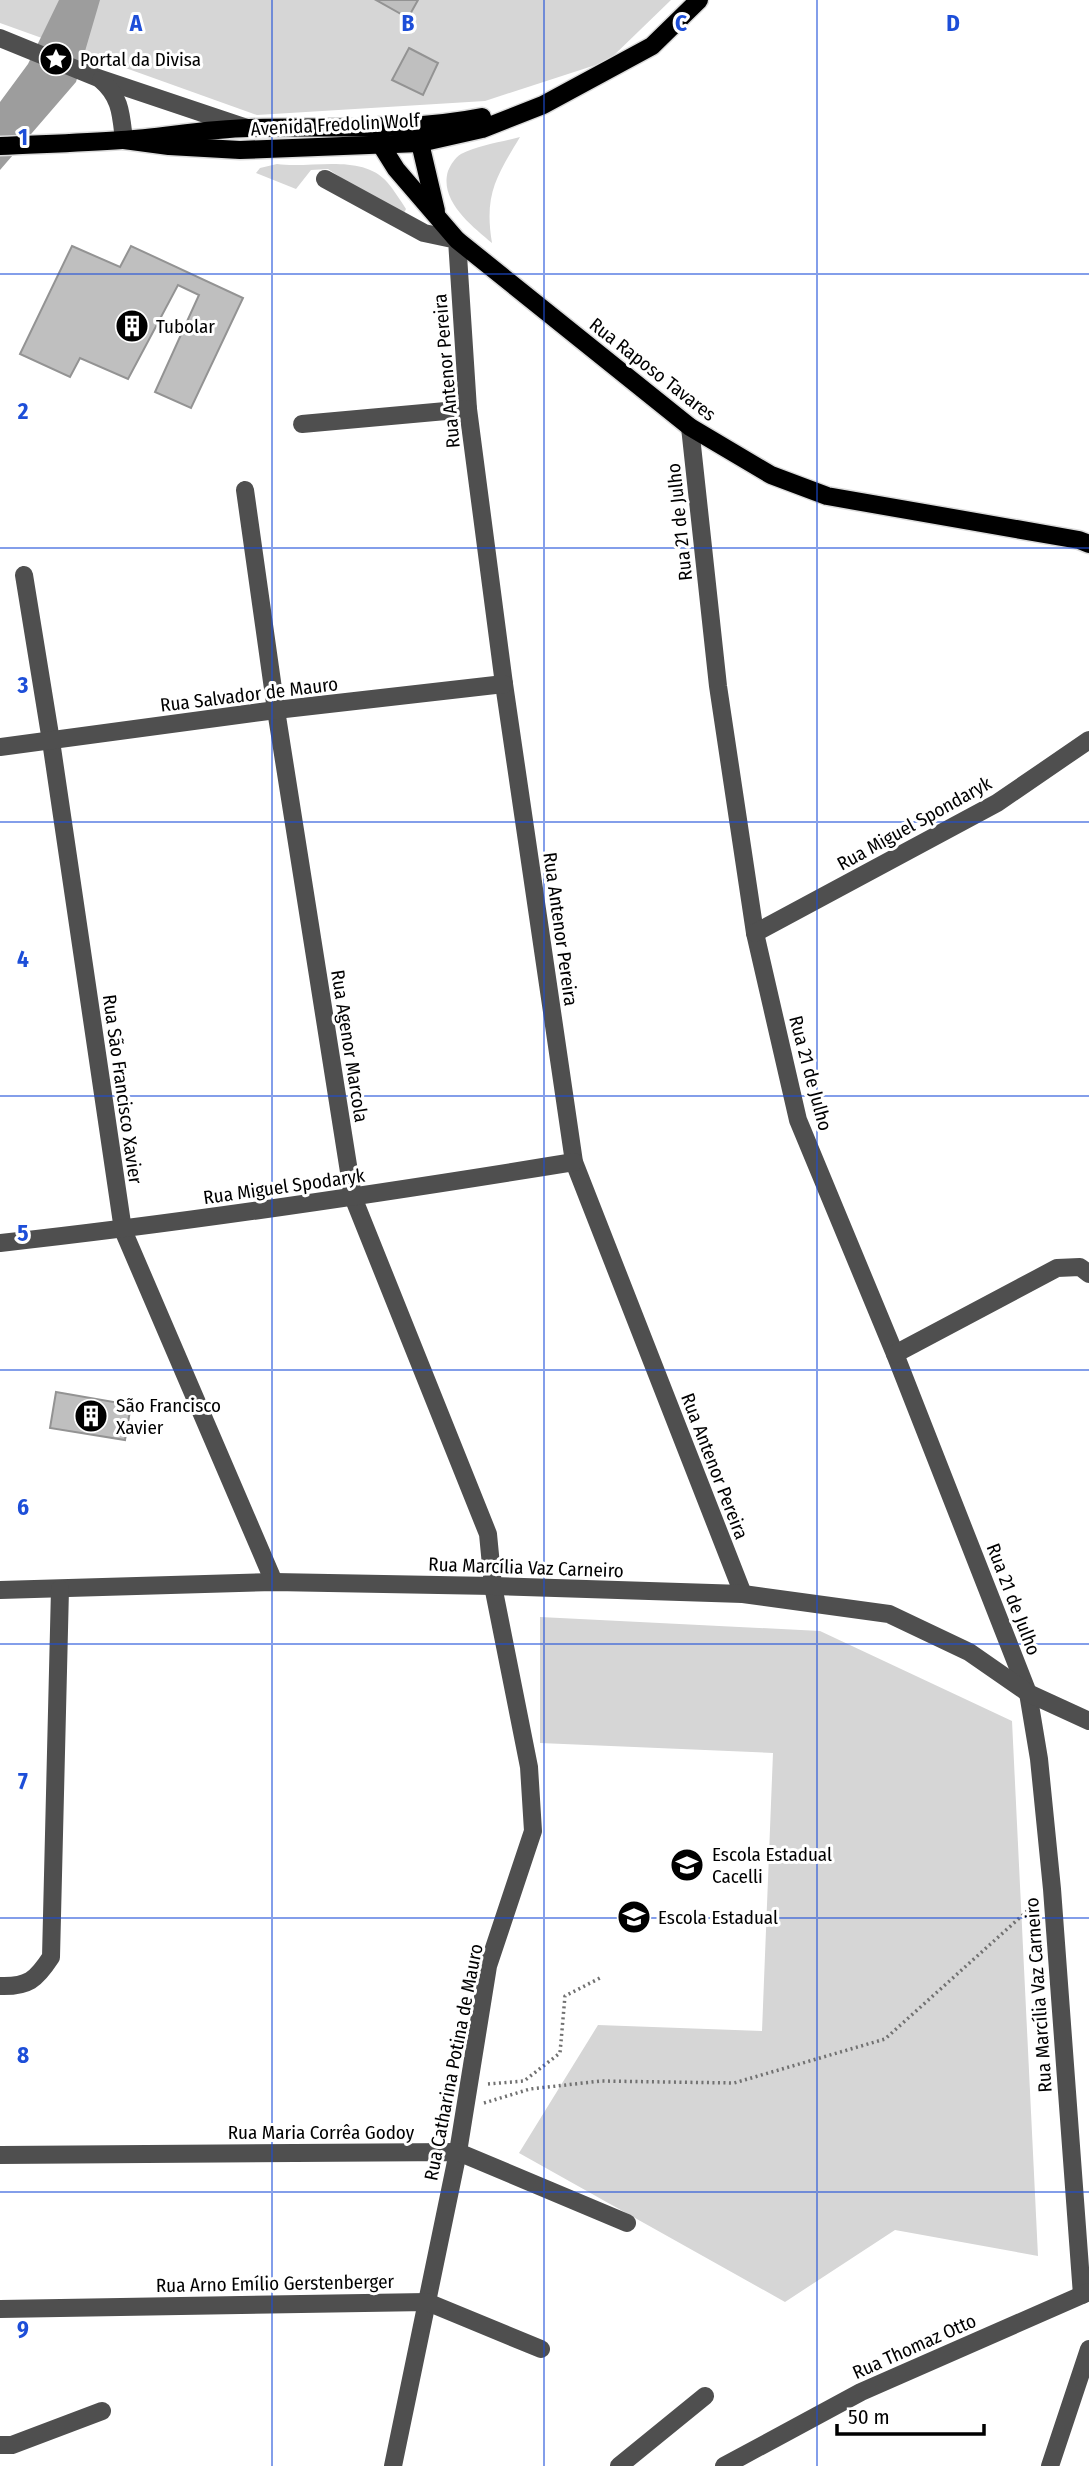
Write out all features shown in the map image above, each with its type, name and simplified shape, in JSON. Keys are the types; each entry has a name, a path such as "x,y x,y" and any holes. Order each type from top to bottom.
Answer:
{"main road":[{"name":"Avenida Fredolin Wolf","path":"124,140 169,146 240,150 420,144 482,129 543,105 652,46 699,0"},
{"name":"Avenida Fredolin Wolf","path":"0,146 124,140 247,128 460,122 543,105"},
{"name":"Rua Raposo Tavares","path":"404,125 413,132 420,144 436,215"},
{"name":"Rua Raposo Tavares","path":"379,126 381,145 396,169 457,240 690,427 771,475 827,496 1079,540 1089,544"}],"street":[{"path":"0,37 96,77 247,128"},
{"path":"96,77 113,90 119,105 124,140"},
{"name":"Rua Raposo Tavares","path":"325,178 424,233 457,240"},
{"name":"Rua Antenor Pereira","path":"457,240 468,409 503,684 574,1162 743,1594"},
{"path":"302,424 468,409"},
{"name":"Rua 21 de Julho","path":"690,427 718,686 755,933 798,1120 895,1353 1028,1693"},
{"name":"Rua Agenor Marcola","path":"245,490 276,710 353,1197 488,1534 493,1586"},
{"name":"Rua São Francisco Xavier","path":"24,575 123,1230 274,1582"},
{"name":"Rua Salvador de Mauro","path":"0,747 276,710 503,684"},
{"name":"Rua Miguel Spondaryk","path":"755,933 997,803 1089,740"},
{"name":"Rua Miguel Spodaryk","path":"0,1243 123,1230 574,1162"},
{"path":"895,1353 1056,1269 1080,1267 1089,1274"},
{"name":"Rua Marcília Vaz Carneiro","path":"0,1590 274,1582 743,1594 888,1614 969,1652 1028,1693 1089,1721"},
{"name":"Rua Catharina Potina de Mauro","path":"393,2466 458,2152 488,1966 533,1832 529,1767 493,1586"},
{"path":"0,1986 18,1987 38,1976 51,1957 60,1589"},
{"name":"Rua Marcília Vaz Carneiro","path":"1028,1693 1039,1759 1052,1889 1085,2294"},
{"name":"Rua Maria Corrêa Godoy","path":"0,2155 458,2152 627,2224"},
{"name":"Rua Thomaz Otto","path":"724,2466 861,2392 1085,2294"},
{"name":"Rua Arno Emílio Gerstenberger","path":"0,2309 427,2302 541,2349"},
{"path":"1052,2459 1089,2349"},
{"path":"619,2466 705,2396"},
{"path":"0,2445 12,2445 102,2411"}],"path":[{"path":"484,2103 530,2089 601,2081 734,2083 885,2039 1052,1889"},
{"path":"468,2087 524,2081 560,2053 565,1996 600,1979"}],"shaded area":[{"path":"0,0 671,0 608,61 485,101 257,115 0,23"},
{"path":"59,0 100,0 76,82 0,170 0,102 28,64"},
{"path":"520,137 494,187 490,212 492,243 459,212 448,193 448,171 453,161 461,154"},
{"path":"277,164 335,164 364,168 387,182 406,209 404,213 359,190 328,169 311,170 296,189 256,173 260,168"},
{"path":"540,1617 820,1631 1012,1721 1038,2256 895,2230 785,2302 519,2153 598,2025 762,2031 773,1753 540,1743"}],"building":[{"path":"376,0 418,0 408,18"},
{"path":"409,48 438,63 423,95 392,80"},
{"name":"Tubolar","path":"72,246 120,267 131,246 243,298 191,408 155,392 199,295 178,285 128,379 80,358 70,377 20,354"},
{"name":"São Francisco Xavier","path":"56,1392 131,1405 125,1440 50,1428"}],"place":[{"name":"Portal da Divisa","path":"56,59"},
{"name":"Tubolar","path":"132,326"},
{"name":"São Francisco Xavier","path":"91,1416"},
{"name":"Escola Estadual Cacelli","path":"687,1865"},
{"name":"Escola Estadual","path":"634,1917"}]}
